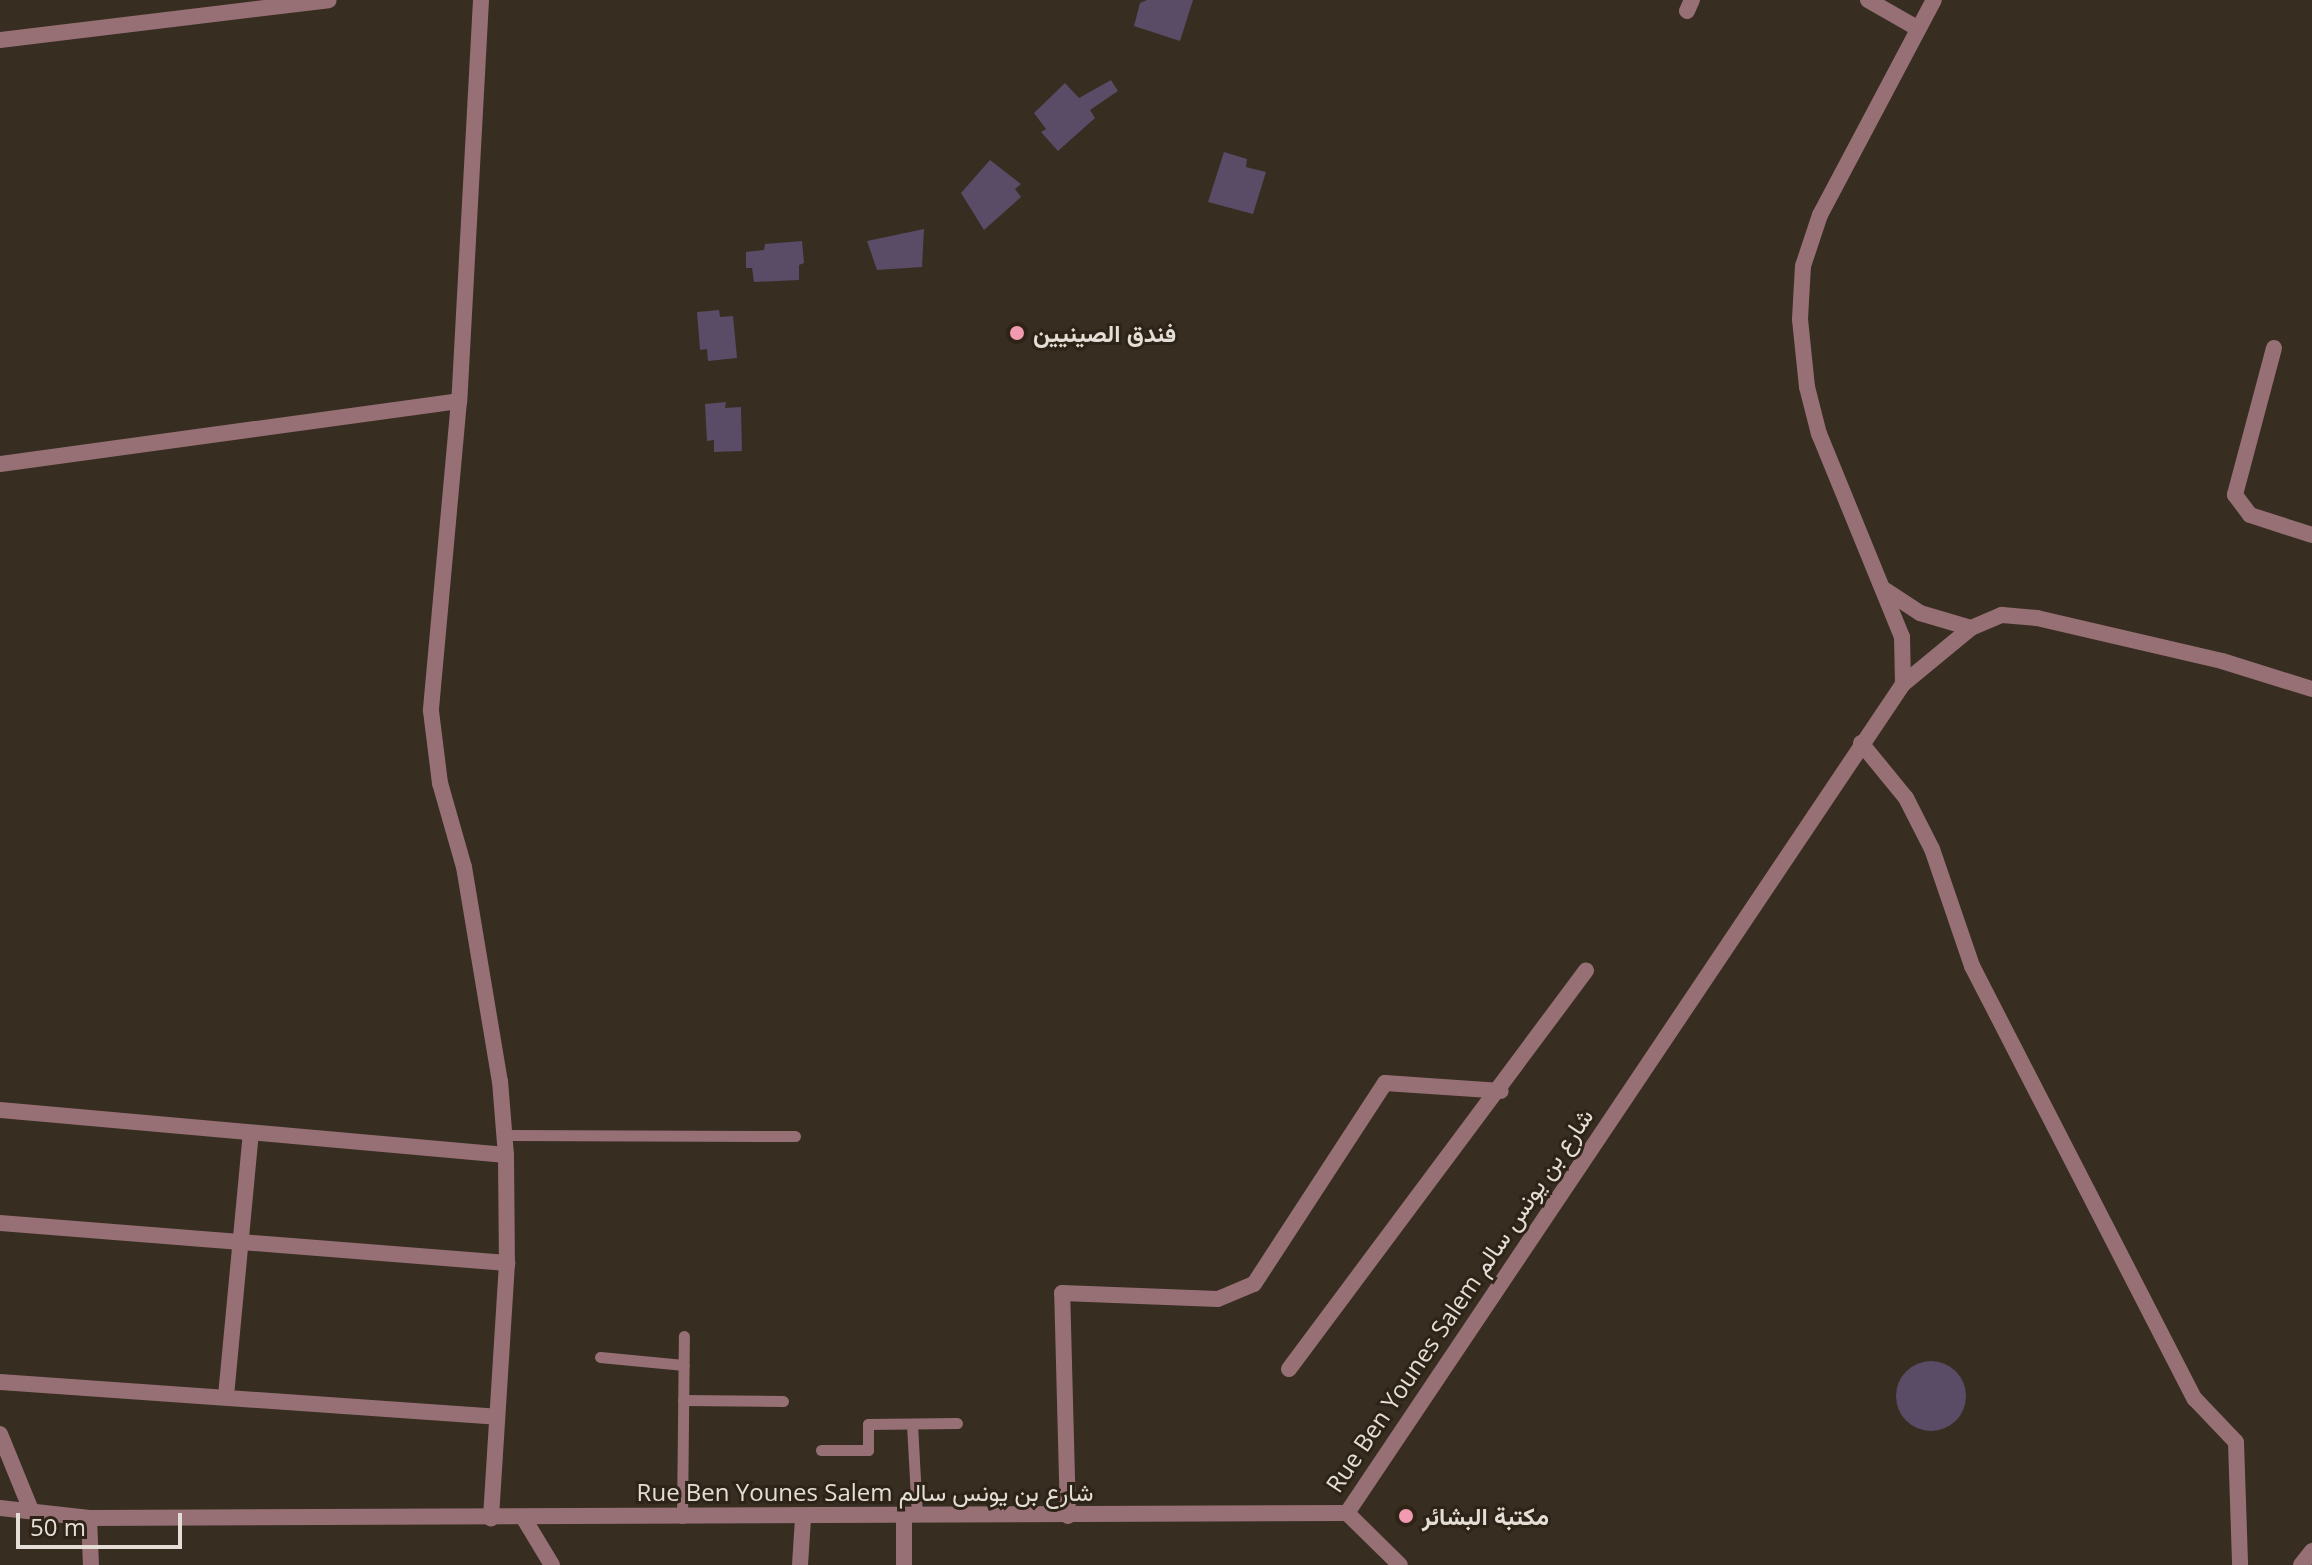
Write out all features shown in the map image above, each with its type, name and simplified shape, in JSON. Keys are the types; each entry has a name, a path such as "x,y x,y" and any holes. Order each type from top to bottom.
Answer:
{"street":[{"path":"0,40 329,0"},
{"path":"481,0 459,401 431,711 440,783 464,867 506,1155 507,1263 491,1518"},
{"path":"1868,0 1917,28"},
{"path":"1903,684 1902,637 1819,434 1807,387 1802,279 1820,215 1934,0"},
{"path":"2274,348 2235,495 2250,515 2312,535"},
{"path":"0,464 459,401"},
{"path":"1885,590 1920,613 1971,628"},
{"name":"Rue Ben Younes Salem شارع بن يونس سالم","path":"0,1508 89,1518 803,1519 1347,1513 1903,684 1971,628 2002,615 2037,618 2222,661 2312,689"},
{"path":"1861,743 1906,798 1932,849 1972,966 2195,1399 2236,1442 2240,1565"},
{"path":"1289,1369 1501,1091 1586,971"},
{"path":"1068,1516 1062,1293 1218,1299 1254,1284 1385,1083 1501,1091"},
{"path":"0,1110 506,1155"},
{"path":"226,1396 251,1133"},
{"path":"0,1223 507,1263"},
{"path":"0,1382 497,1417"},
{"path":"0,1434 31,1510"},
{"path":"1347,1513 1400,1565"},
{"path":"904,1565 910,1516"},
{"path":"523,1517 552,1565"},
{"path":"89,1518 91,1565"},
{"path":"800,1565 803,1519"},
{"path":"2301,1565 2312,1551"}],"lane":[{"path":"504,1135 795,1136"},
{"path":"682,1518 684,1336"},
{"path":"600,1357 684,1365"},
{"path":"683,1400 783,1401"},
{"path":"821,1450 868,1450 868,1424 957,1423"},
{"path":"910,1516 912,1424"}],"building":[{"path":"1147,0 1193,0 1180,41 1134,26 1140,3"},
{"path":"1111,80 1118,91 1090,110 1095,118 1058,151 1041,132 1046,129 1034,113 1065,83 1079,98"},
{"path":"1224,152 1247,159 1246,167 1266,172 1253,214 1208,202"},
{"path":"990,160 1021,184 1015,189 1021,197 984,230 961,193"},
{"path":"924,229 922,267 877,270 867,241"},
{"path":"802,241 804,263 799,265 799,280 754,282 752,268 746,268 746,252 764,250 765,244"},
{"path":"719,310 720,317 733,316 737,358 708,361 707,349 700,350 697,312"},
{"path":"726,402 725,408 741,407 742,451 714,452 714,440 707,441 705,404"},
{"path":"1931,1361 1956,1371 1966,1396 1956,1421 1931,1431 1906,1421 1896,1396 1906,1371"}],"place":[{"name":"فندق الصينيين","path":"1017,333"},
{"name":"مكتبة البشائر","path":"1406,1516"}]}
